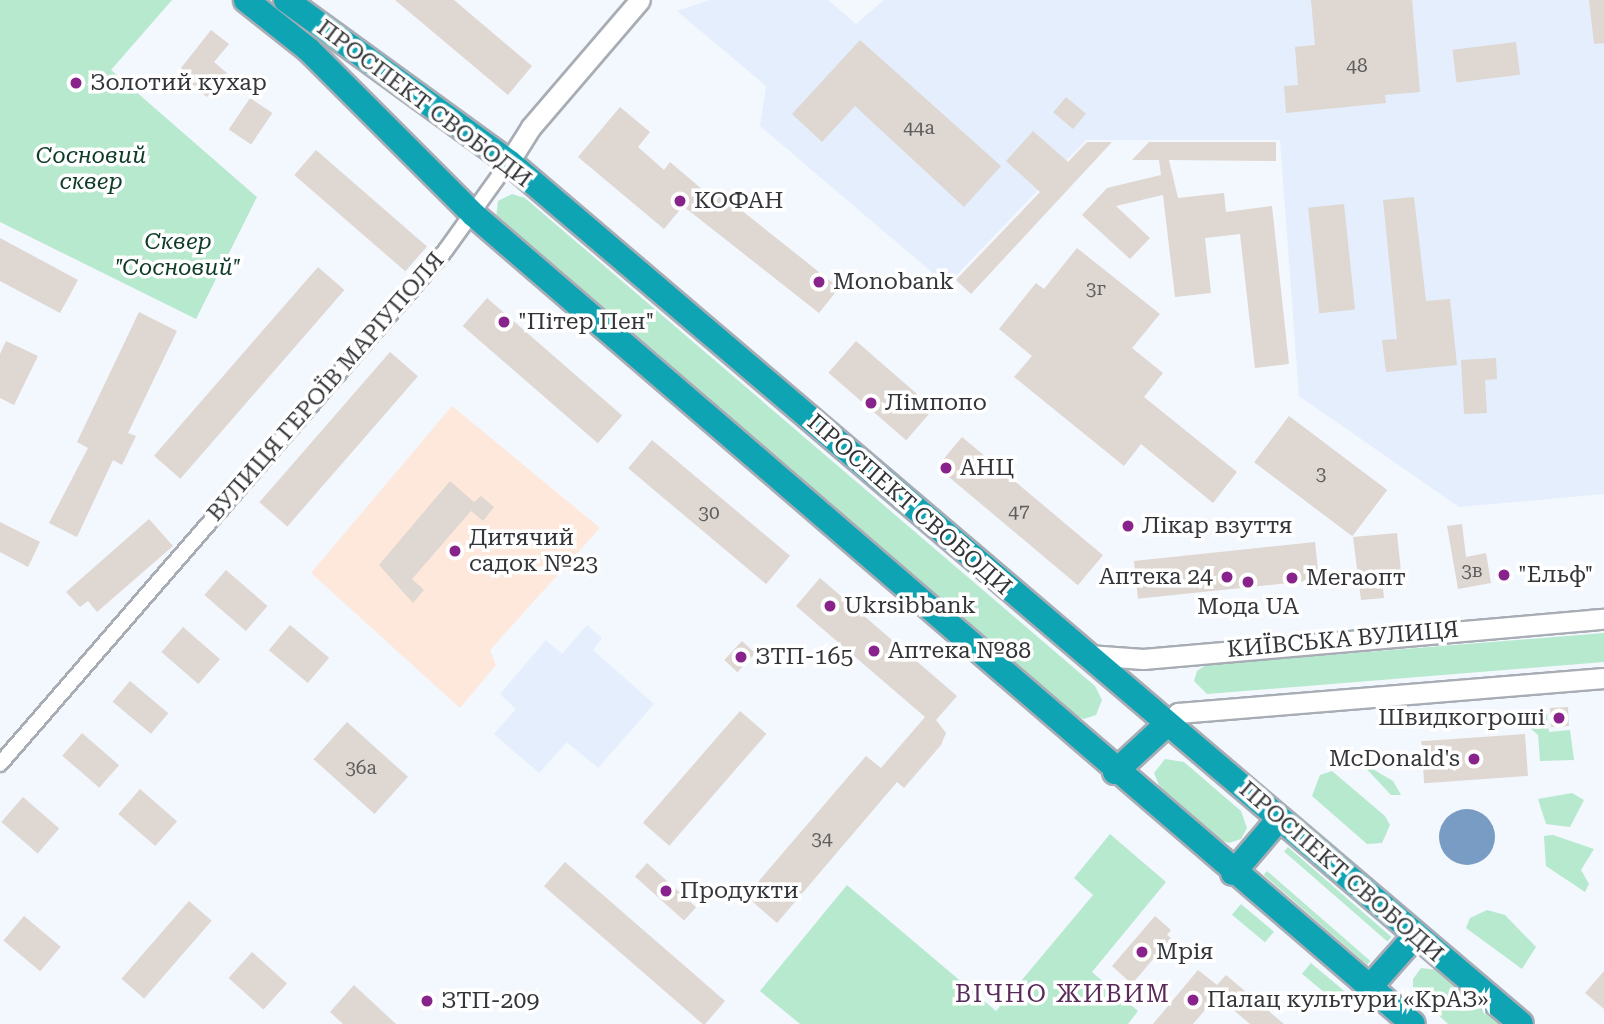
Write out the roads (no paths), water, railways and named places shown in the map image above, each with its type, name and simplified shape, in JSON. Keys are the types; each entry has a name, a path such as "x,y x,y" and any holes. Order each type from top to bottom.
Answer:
{"highway":[{"name":"ПРОСПЕКТ СВОБОДИ","path":"246,0 309,50 474,215 1115,772 1368,989 1413,1024"},
{"name":"ПРОСПЕКТ СВОБОДИ","path":"286,0 509,162 1083,654 1521,1024"},
{"path":"1115,772 1167,724"},
{"path":"1233,873 1279,819"},
{"path":"1368,989 1415,936"}],"main road":[{"name":"ВУЛИЦЯ ГЕРОЇВ МАРІУПОЛЯ","path":"509,162 531,127 638,3"},
{"name":"КИЇВСЬКА ВУЛИЦЯ","path":"1083,654 1143,659 1604,619"},
{"path":"1167,724 1178,713 1604,678"}],"street":[{"path":"638,3 655,0"},
{"name":"ВУЛИЦЯ ГЕРОЇВ МАРІУПОЛЯ","path":"0,764 474,215 509,162"}],"water":[{"path":"1461,809 1473,809 1487,817 1495,831 1493,848 1487,857 1473,865 1461,865 1444,853 1439,843 1439,831 1451,814"}],"place":[{"name":"Золотий кухар","path":"76,83"},
{"name":"КОФАН","path":"680,201"},
{"name":"Monobank","path":"819,282"},
{"name":"\"Пітер Пен\"","path":"504,322"},
{"name":"Лімпопо","path":"871,403"},
{"name":"АНЦ","path":"946,468"},
{"name":"Лікар взуття","path":"1128,526"},
{"name":"Дитячий садок №23","path":"455,551"},
{"name":"\"Ельф\"","path":"1504,575"},
{"name":"Аптека 24","path":"1227,577"},
{"name":"Мегаопт","path":"1292,578"},
{"name":"Мода UA","path":"1248,582"},
{"name":"Ukrsibbank","path":"830,606"},
{"name":"Аптека №88","path":"874,651"},
{"name":"ЗТП-165","path":"741,657"},
{"name":"Швидкогроші","path":"1559,718"},
{"name":"McDonald's","path":"1474,759"},
{"name":"Продукти","path":"666,891"},
{"name":"Мрія","path":"1142,952"},
{"name":"Палац культури «КрАЗ»","path":"1193,1000"},
{"name":"ЗТП-209","path":"427,1001"}],"district":[{"name":"ВІЧНО ЖИВИМ","path":"1063,995"}],"park label":[{"name":"Сосновий сквер","path":"91,169"},
{"name":"Сквер \"Сосновий\"","path":"178,255"}]}
